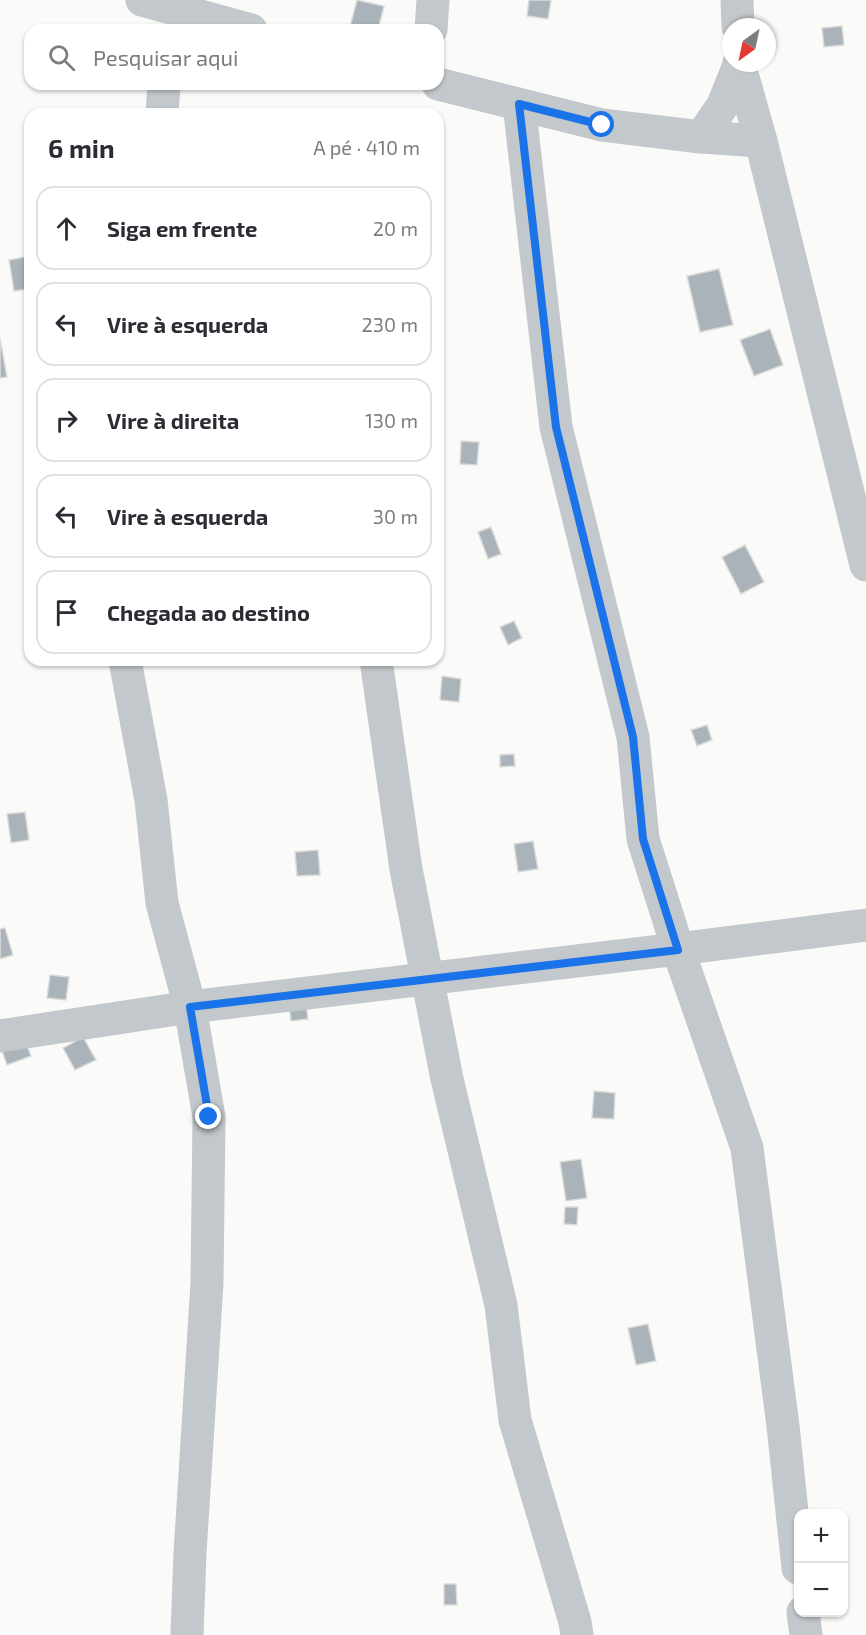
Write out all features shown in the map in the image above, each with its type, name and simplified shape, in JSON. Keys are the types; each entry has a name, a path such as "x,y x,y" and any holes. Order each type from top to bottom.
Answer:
{"street":[{"path":"431,24 433,0"},
{"path":"737,0 738,18"},
{"path":"163,9 226,24"},
{"path":"702,138 723,105 736,72"},
{"path":"741,72 761,141 866,565"},
{"path":"444,85 602,125 702,138 761,141"},
{"path":"162,108 164,90"},
{"path":"519,104 556,427 633,737 643,839 678,950 747,1148 783,1426 797,1563"},
{"path":"126,666 150,800 162,903 190,1007 209,1117 207,1283 187,1635"},
{"path":"377,666 406,869 447,1079 501,1305 515,1420 577,1635"},
{"path":"0,1036 190,1007 678,950 866,925"},
{"path":"804,1617 806,1635"}],"building":[{"path":"357,0 384,6 380,24 351,24"},
{"path":"529,0 551,0 548,19 527,16"},
{"path":"842,26 844,45 824,47 822,28"},
{"path":"24,257 24,290 14,291 9,260"},
{"path":"719,269 733,325 700,332 687,276"},
{"path":"770,329 783,365 754,376 740,340"},
{"path":"0,338 7,377 0,378"},
{"path":"461,441 479,442 477,465 460,464"},
{"path":"491,527 501,554 488,559 478,532"},
{"path":"745,545 764,582 741,594 722,557"},
{"path":"514,621 522,638 508,645 500,627"},
{"path":"442,676 461,679 459,702 440,700"},
{"path":"707,725 712,740 697,746 691,730"},
{"path":"514,754 515,766 500,767 500,755"},
{"path":"25,812 29,840 11,843 7,814"},
{"path":"533,841 538,869 518,872 514,844"},
{"path":"318,850 320,875 297,876 295,852"},
{"path":"5,928 13,955 0,959 0,929"},
{"path":"50,975 69,977 66,1000 47,998"},
{"path":"305,997 308,1019 291,1021 288,999"},
{"path":"23,1035 31,1056 7,1065 0,1045"},
{"path":"83,1037 96,1060 75,1070 63,1048"},
{"path":"594,1091 615,1093 614,1119 592,1118"},
{"path":"581,1159 587,1198 566,1201 560,1162"},
{"path":"565,1207 578,1207 577,1225 564,1224"},
{"path":"648,1324 656,1361 636,1365 628,1328"},
{"path":"444,1584 456,1584 457,1605 444,1605"}],"route":[{"path":"209,1117 190,1007 678,950 643,839 633,737 556,427 519,104 602,125"}]}
